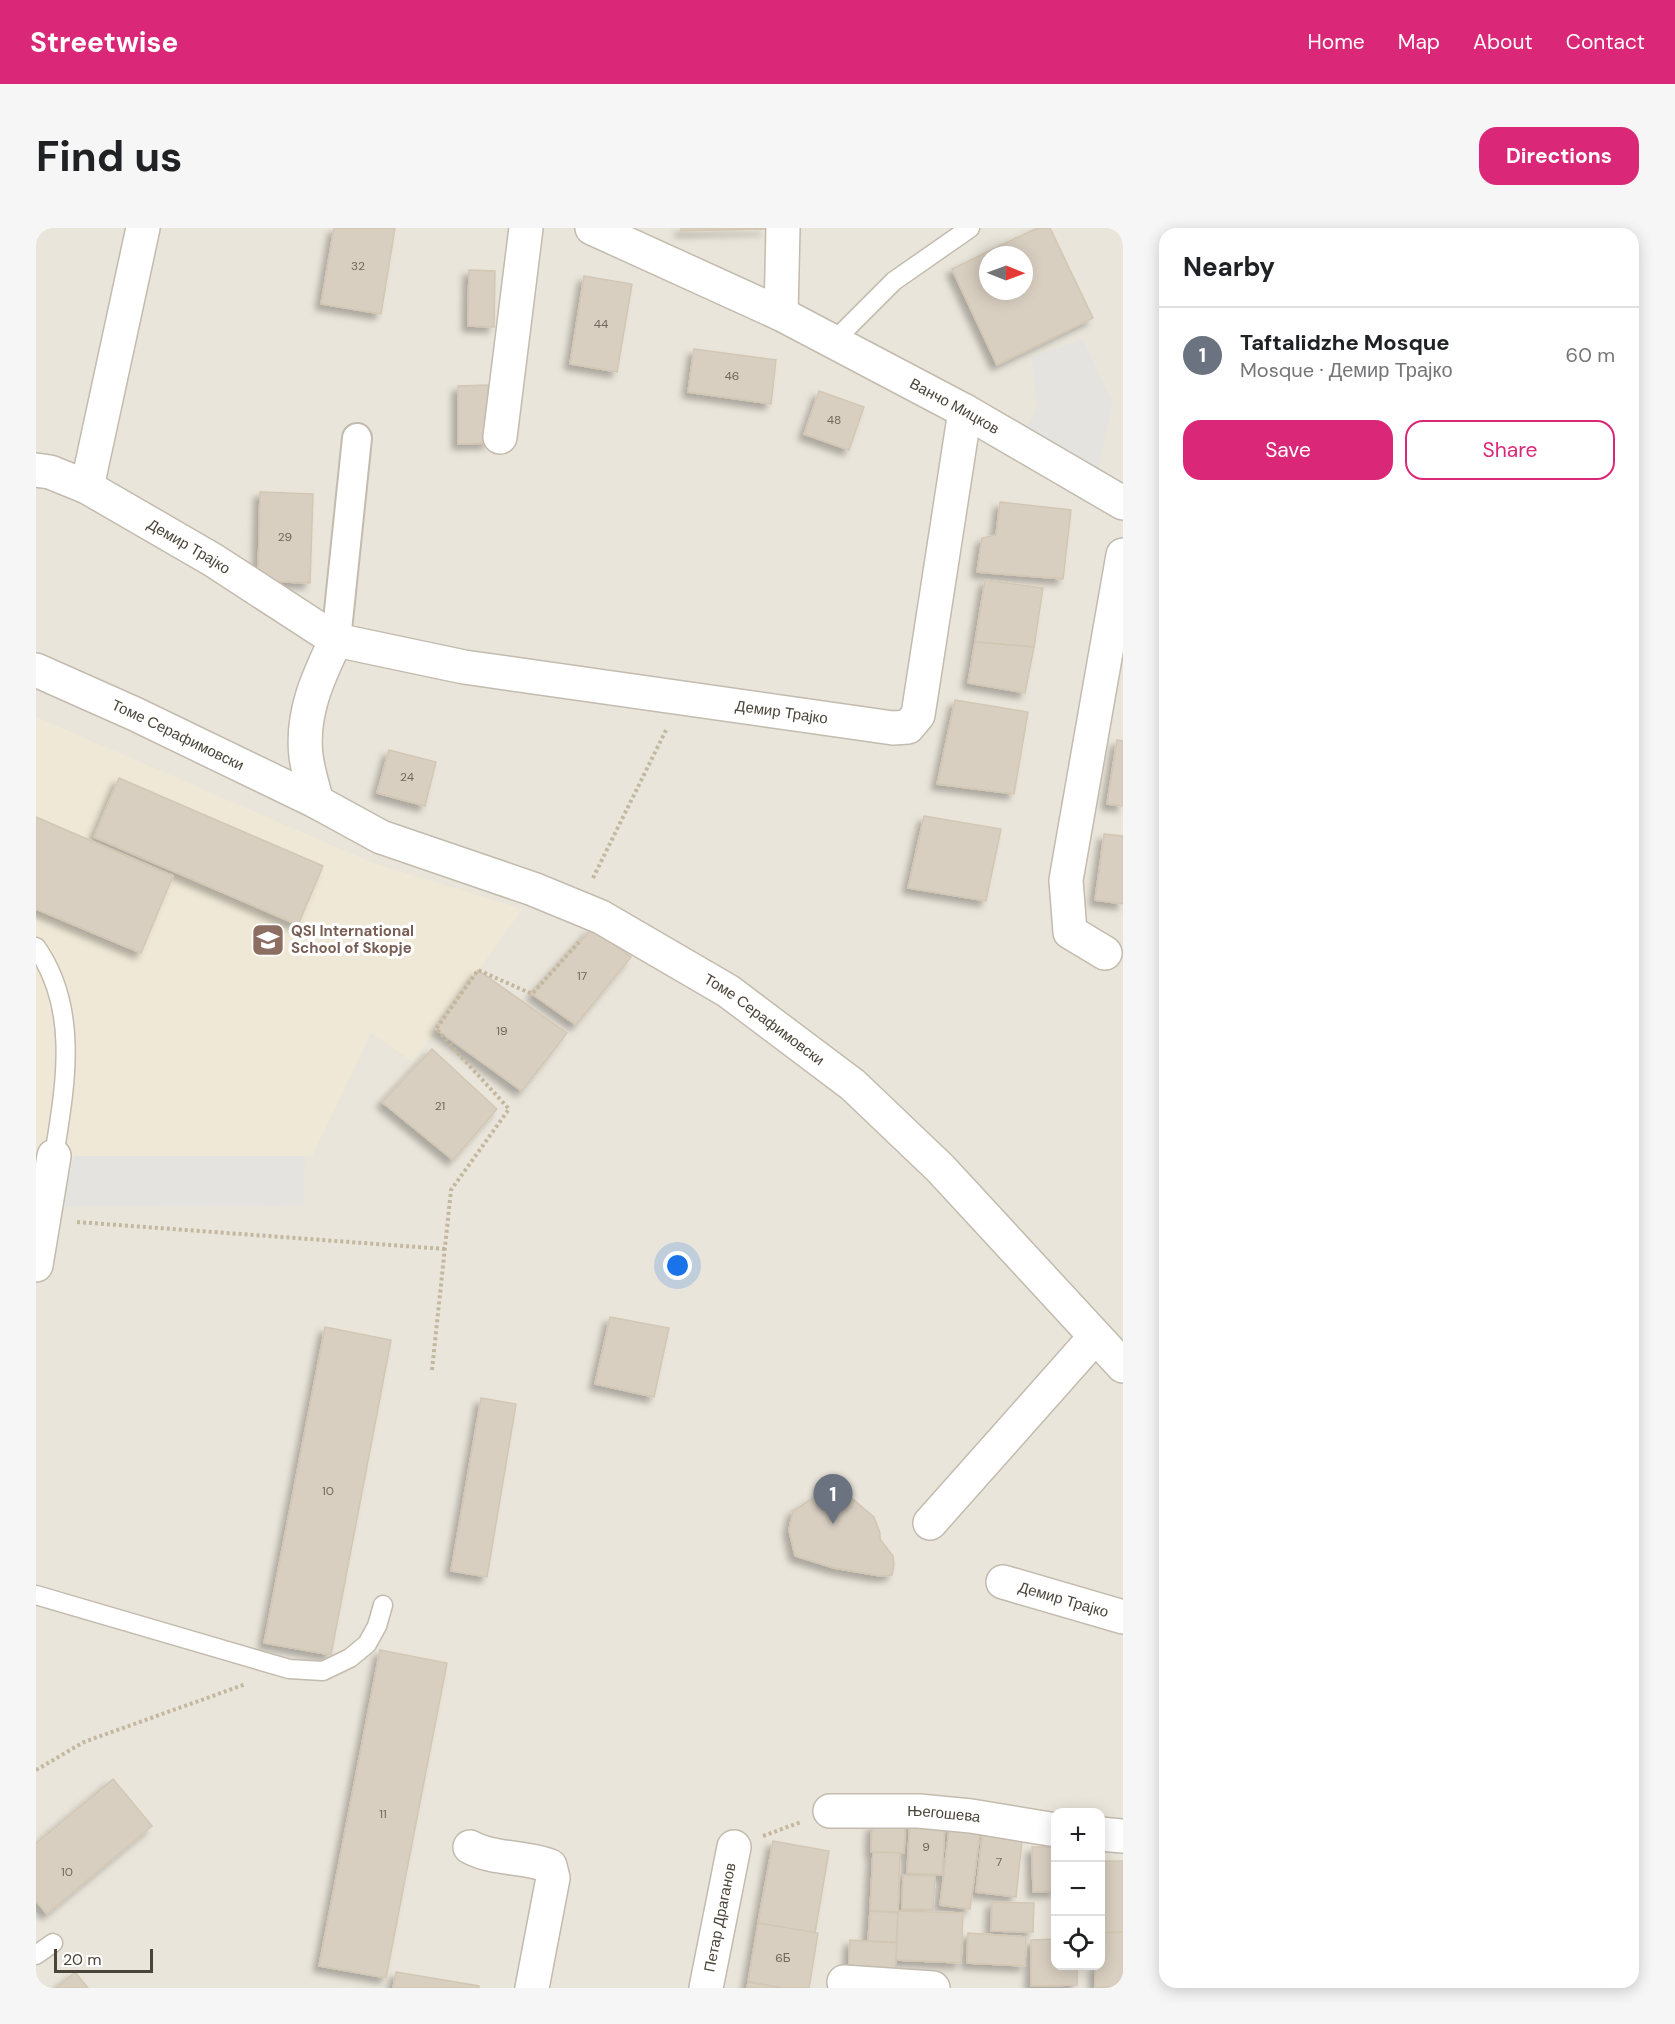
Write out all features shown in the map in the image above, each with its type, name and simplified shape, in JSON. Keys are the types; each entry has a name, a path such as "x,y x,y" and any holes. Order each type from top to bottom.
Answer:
{"street":[{"path":"87,487 143,228"},
{"path":"500,437 526,228"},
{"name":"Ванчо Мицков","path":"592,228 781,314 964,411 1123,503"},
{"path":"781,314 783,228"},
{"name":"Демир Трајко","path":"36,470 50,472 87,487 213,560 336,640 464,667 893,728 908,727 918,715 964,411"},
{"path":"317,802 306,757 308,710 317,679 336,640 357,438"},
{"path":"1105,953 1070,932 1066,880 1123,555"},
{"name":"Томе Серафимовски","path":"36,670 135,714 317,802 381,837 532,889 590,913 728,991 853,1085 940,1168 1123,1366"},
{"path":"36,1265 54,1156"},
{"path":"930,1522 1095,1337"},
{"name":"Демир Трајко","path":"1003,1582 1123,1617"},
{"name":"Његошева","path":"830,1811 919,1811 971,1816 1051,1829"},
{"path":"1105,1834 1123,1836"},
{"path":"470,1847 481,1853 550,1866 553,1878 531,1988"},
{"name":"Петар Драганов","path":"706,1988 734,1847"},
{"path":"844,1982 933,1988"}],"lane":[{"path":"833,342 894,281 970,228"},
{"path":"36,947 51,975 59,998 66,1048 65,1081 54,1156"},
{"path":"36,1595 289,1669 323,1671 350,1658 367,1644 377,1626 383,1605"},
{"path":"36,1955 53,1942"}],"path":[{"path":"432,1370 451,1190 510,1109 436,1029 478,970 532,994 590,913 681,698"},
{"path":"44,1219 445,1249"},
{"path":"36,1770 84,1742 289,1669"},
{"path":"734,1847 830,1811"}],"shaded area":[{"path":"36,228 1123,228 1123,1988 36,1988"},
{"path":"1083,339 1113,403 1095,482 1020,439 1038,407 1031,357"},
{"name":"QSI International School of Skopje","path":"36,717 373,863 522,909 413,1062 371,1033 312,1156 36,1157"},
{"path":"74,1156 305,1156 304,1205 63,1207"}],"building":[{"path":"334,228 395,228 381,314 321,304"},
{"path":"681,228 766,228 766,229 681,231"},
{"path":"1037,228 1050,228 1093,318 997,365 952,269 979,256 979,300 1033,300 1033,246 1000,246"},
{"path":"469,270 495,271 494,327 468,326"},
{"path":"584,276 632,284 617,372 570,364"},
{"path":"694,349 776,360 771,404 688,392"},
{"path":"488,385 489,443 458,444 458,386"},
{"path":"819,391 864,407 849,450 804,434"},
{"path":"260,492 313,494 310,583 258,581"},
{"path":"1000,502 1071,510 1063,579 977,572 982,538 996,535"},
{"path":"985,580 1043,588 1034,647 975,642"},
{"path":"975,642 1034,647 1025,693 968,683"},
{"path":"955,700 1028,712 1014,794 937,784"},
{"path":"1117,740 1123,741 1123,806 1107,804"},
{"path":"389,750 436,762 425,806 377,793"},
{"path":"119,778 323,866 298,925 94,837"},
{"path":"924,816 1001,829 986,901 908,888"},
{"path":"36,817 173,876 141,953 36,909"},
{"path":"1104,834 1123,836 1123,904 1095,900"},
{"path":"592,928 631,957 576,1025 532,994"},
{"path":"478,970 567,1033 522,1091 436,1029"},
{"path":"432,1049 497,1109 453,1160 382,1102"},
{"path":"610,1317 669,1328 654,1397 595,1384"},
{"path":"325,1327 391,1340 331,1655 264,1643"},
{"path":"481,1398 516,1404 487,1577 451,1571"},
{"path":"835,1484 874,1517 880,1539 893,1556 892,1575 880,1576 834,1568 795,1556 789,1530 793,1511"},
{"path":"380,1650 447,1663 386,1978 319,1966"},
{"path":"113,1779 152,1826 47,1914 36,1901 36,1843"},
{"path":"910,1819 945,1821 942,1875 907,1873"},
{"path":"950,1822 981,1825 970,1909 940,1905"},
{"path":"872,1825 905,1826 904,1853 871,1852"},
{"path":"983,1827 1023,1831 1016,1897 976,1892"},
{"path":"773,1841 829,1851 815,1933 758,1923"},
{"path":"1032,1847 1051,1847 1051,1891 1033,1892"},
{"path":"873,1852 900,1853 898,1912 870,1911"},
{"path":"1105,1861 1123,1861 1123,1932 1105,1933"},
{"path":"903,1875 935,1876 933,1910 902,1909"},
{"path":"992,1902 1034,1903 1033,1932 991,1931"},
{"path":"870,1911 898,1913 896,1942 868,1941"},
{"path":"898,1911 963,1913 961,1963 896,1960"},
{"path":"758,1923 818,1933 809,1988 783,1988 748,1982"},
{"path":"1123,1932 1123,1987 1095,1987 1095,1970 1105,1970 1105,1933"},
{"path":"968,1933 1026,1937 1025,1966 967,1963"},
{"path":"1051,1939 1051,1970 1077,1970 1077,1985 1031,1986 1031,1940"},
{"path":"850,1940 897,1943 894,1981 848,1979"},
{"path":"75,1972 88,1988 56,1988"},
{"path":"396,1972 479,1986 479,1988 393,1988"},
{"path":"748,1982 783,1988 747,1988"}],"place":[{"name":"QSI International School of Skopje","path":"268,940"},
{"name":"Taftalidzhe Mosque","path":"833,1524"}]}
